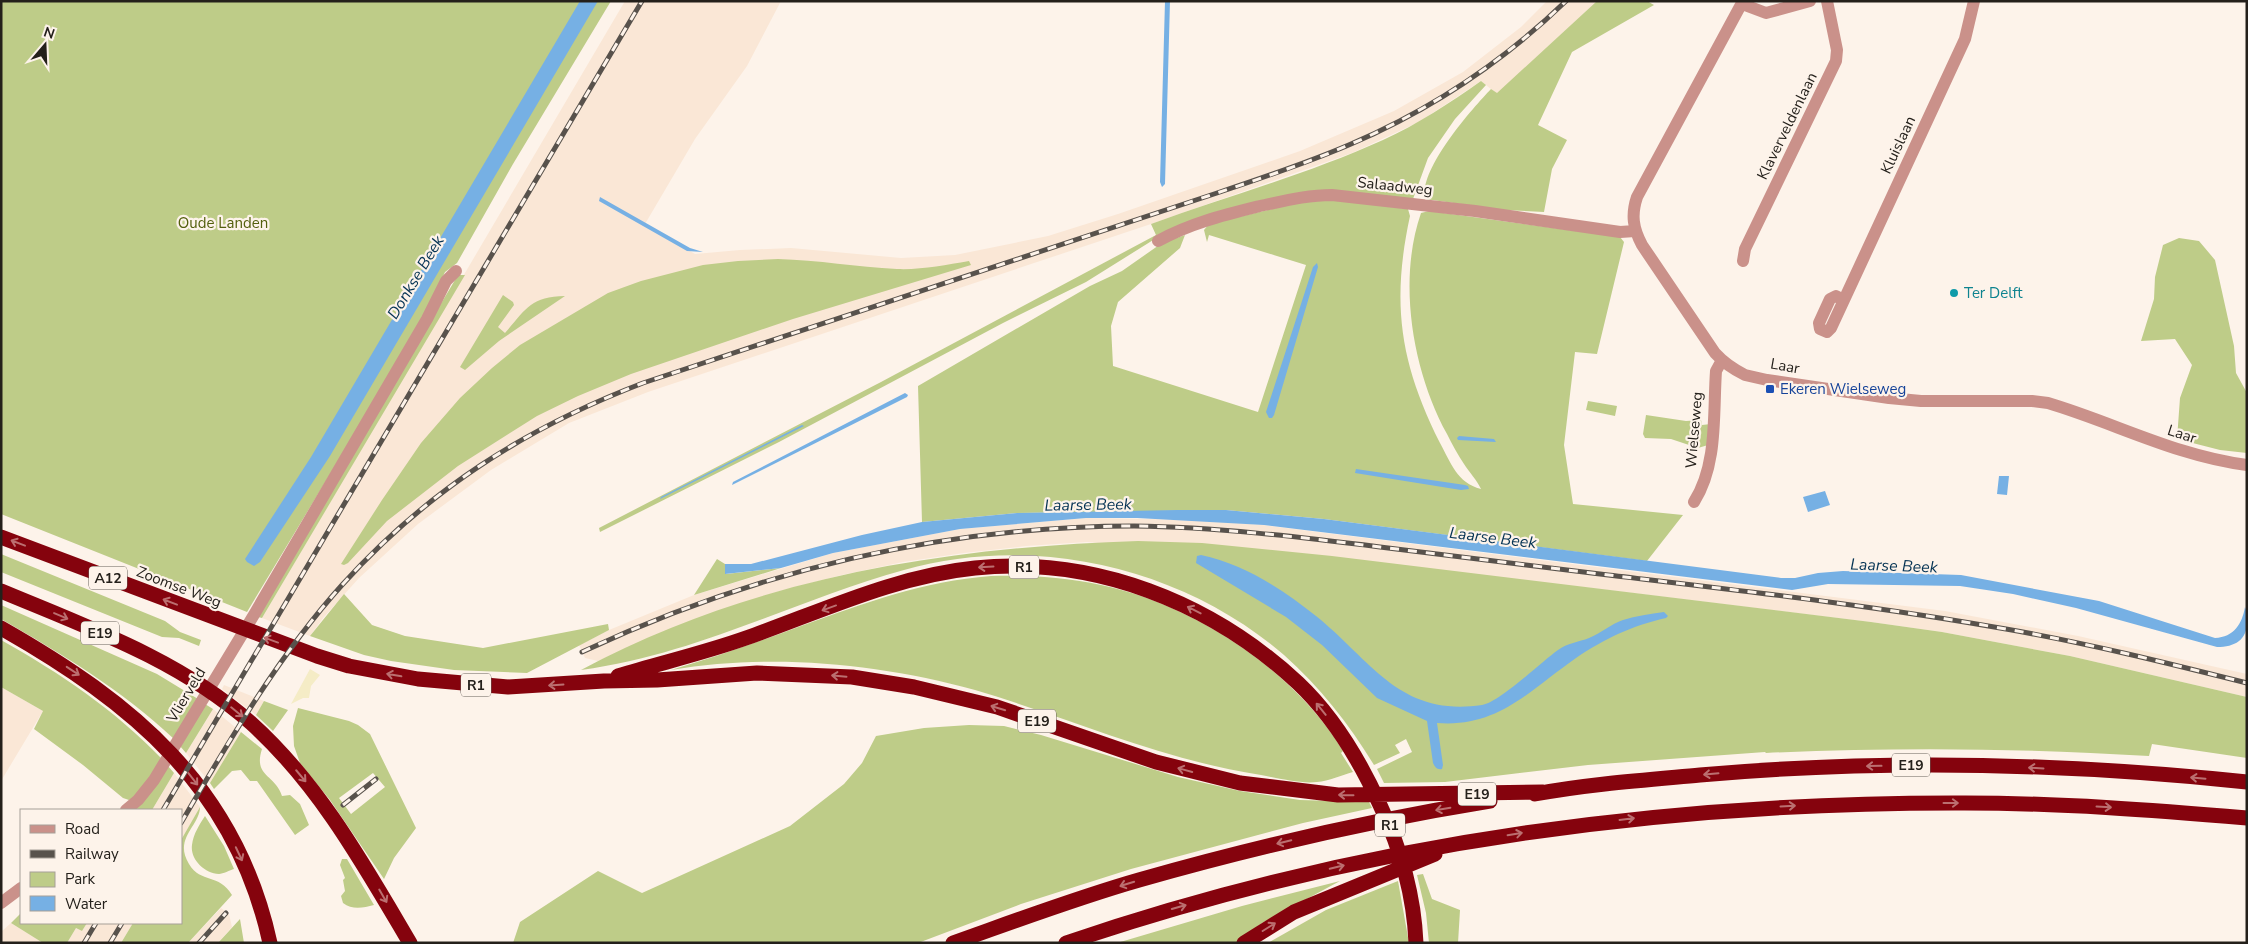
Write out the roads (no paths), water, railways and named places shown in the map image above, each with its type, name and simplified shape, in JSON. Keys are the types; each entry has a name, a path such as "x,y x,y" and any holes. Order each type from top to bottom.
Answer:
{"highway":[{"name":"Zoomse Weg","path":"1,537 317,656"},
{"name":"R1","path":"317,656 384,674 448,683 508,687 604,681 743,639 901,582 975,568 1039,567 1085,573 1137,586 1183,604 1213,619 1250,643 1299,684 1332,723 1364,772 1388,822 1402,865 1412,909 1416,943"},
{"name":"E19","path":"1,591 116,640 182,674 234,709 268,740 324,804 410,943"},
{"path":"1,628 89,682 148,730 190,774 216,811 248,872 270,943"},
{"name":"E19","path":"604,681 657,680 758,673 852,677 914,687 988,705 1156,762 1240,783 1338,794 1543,792"},
{"name":"E19","path":"953,943 1070,902 1210,860 1374,822 1543,792 1718,773 1862,766 2008,766 2152,774 2247,782"},
{"path":"1066,943 1134,920 1239,891 1361,862 1467,842 1637,818 1727,810 1857,804 1968,802 2156,810 2247,818"},
{"path":"1244,943 1294,912 1467,842"}],"street":[{"path":"1743,2 1766,13 1810,1"},
{"name":"Klaverveldenlaan","path":"1742,261 1745,248 1836,61 1837,50 1827,1"},
{"name":"Kluislaan","path":"1844,300 1965,39 1974,1"},
{"name":"Laar","path":"1743,2 1638,196 1633,215 1635,231 1642,245 1715,353 1722,360 1734,370 1745,375 1860,395 1921,401 2032,401 2048,403 2197,456 2247,465"},
{"name":"Salaadweg","path":"1158,241 1180,229 1206,219 1314,195 1332,195 1465,210 1620,232 1635,231"},
{"name":"Vlierveld","path":"127,809 151,785 268,590 427,318 446,281 456,271"},
{"name":"Wielseweg","path":"1694,502 1708,473 1712,444 1716,371 1722,360"},
{"path":"1,903 20,889"}],"water":[{"path":"580,1 598,1 330,456 260,562 254,566 247,562 245,559 311,457"},
{"path":"1165,1 1170,1 1165,184 1162,187 1160,182"},
{"path":"600,197 690,248 703,252 687,251 599,201"},
{"path":"1317,263 1318,267 1274,415 1272,418 1269,418 1266,412 1313,267"},
{"path":"905,393 908,395 907,397 732,485 733,482"},
{"path":"802,425 804,426 660,499 661,497"},
{"path":"1459,436 1494,439 1496,442 1458,440"},
{"path":"1356,469 1465,485 1469,489 1461,490 1355,473"},
{"path":"1999,476 2009,476 2007,495 1997,494"},
{"path":"1825,491 1830,505 1808,512 1803,497"},
{"path":"1226,510 1324,519 1781,578 1795,578 1818,573 1843,571 1961,575 2099,601 2215,638 2227,635 2236,628 2242,619 2245,607 2247,616 2246,628 2245,634 2239,641 2229,646 2217,647 2076,608 2013,594 1960,586 1828,584 1792,590 1264,525 1137,518 1086,518 960,529 833,553 781,568 725,574 725,564 751,564 862,535 922,522 1017,513"},
{"path":"1201,555 1247,571 1290,596 1336,633 1389,682 1408,694 1429,702 1453,706 1482,705 1490,702 1562,648 1589,638 1619,622 1638,616 1664,612 1668,616 1630,629 1598,644 1528,694 1496,713 1459,723 1437,723 1443,765 1442,769 1439,769 1433,763 1427,721 1377,698 1322,645 1286,617 1196,563 1197,556"}],"railway":[{"path":"164,809 642,1"},
{"path":"182,821 255,700 297,641 342,585 374,551 408,520 443,492 518,442 558,420 643,383 1244,184 1334,151 1409,116 1465,82 1517,44 1566,1"},
{"path":"582,652 648,623 714,598 782,577 851,559 991,534 1062,528 1134,526 1227,530 1288,536 1854,605 1955,620 2067,641 2247,683"},
{"path":"343,805 376,779"},
{"path":"199,943 226,913"},
{"path":"84,943 95,924"},
{"path":"110,943 121,924"}],"place":[{"name":"Ter Delft","path":"1954,293"},
{"name":"Ekeren Wielseweg","path":"1770,389"}],"park label":[{"name":"Oude Landen","path":"223,223"}],"water label":[{"name":"Donkse Beek","path":"415,277"},
{"name":"Laarse Beek","path":"1088,504"},
{"name":"Laarse Beek","path":"1493,537"},
{"name":"Laarse Beek","path":"1894,565"}]}
